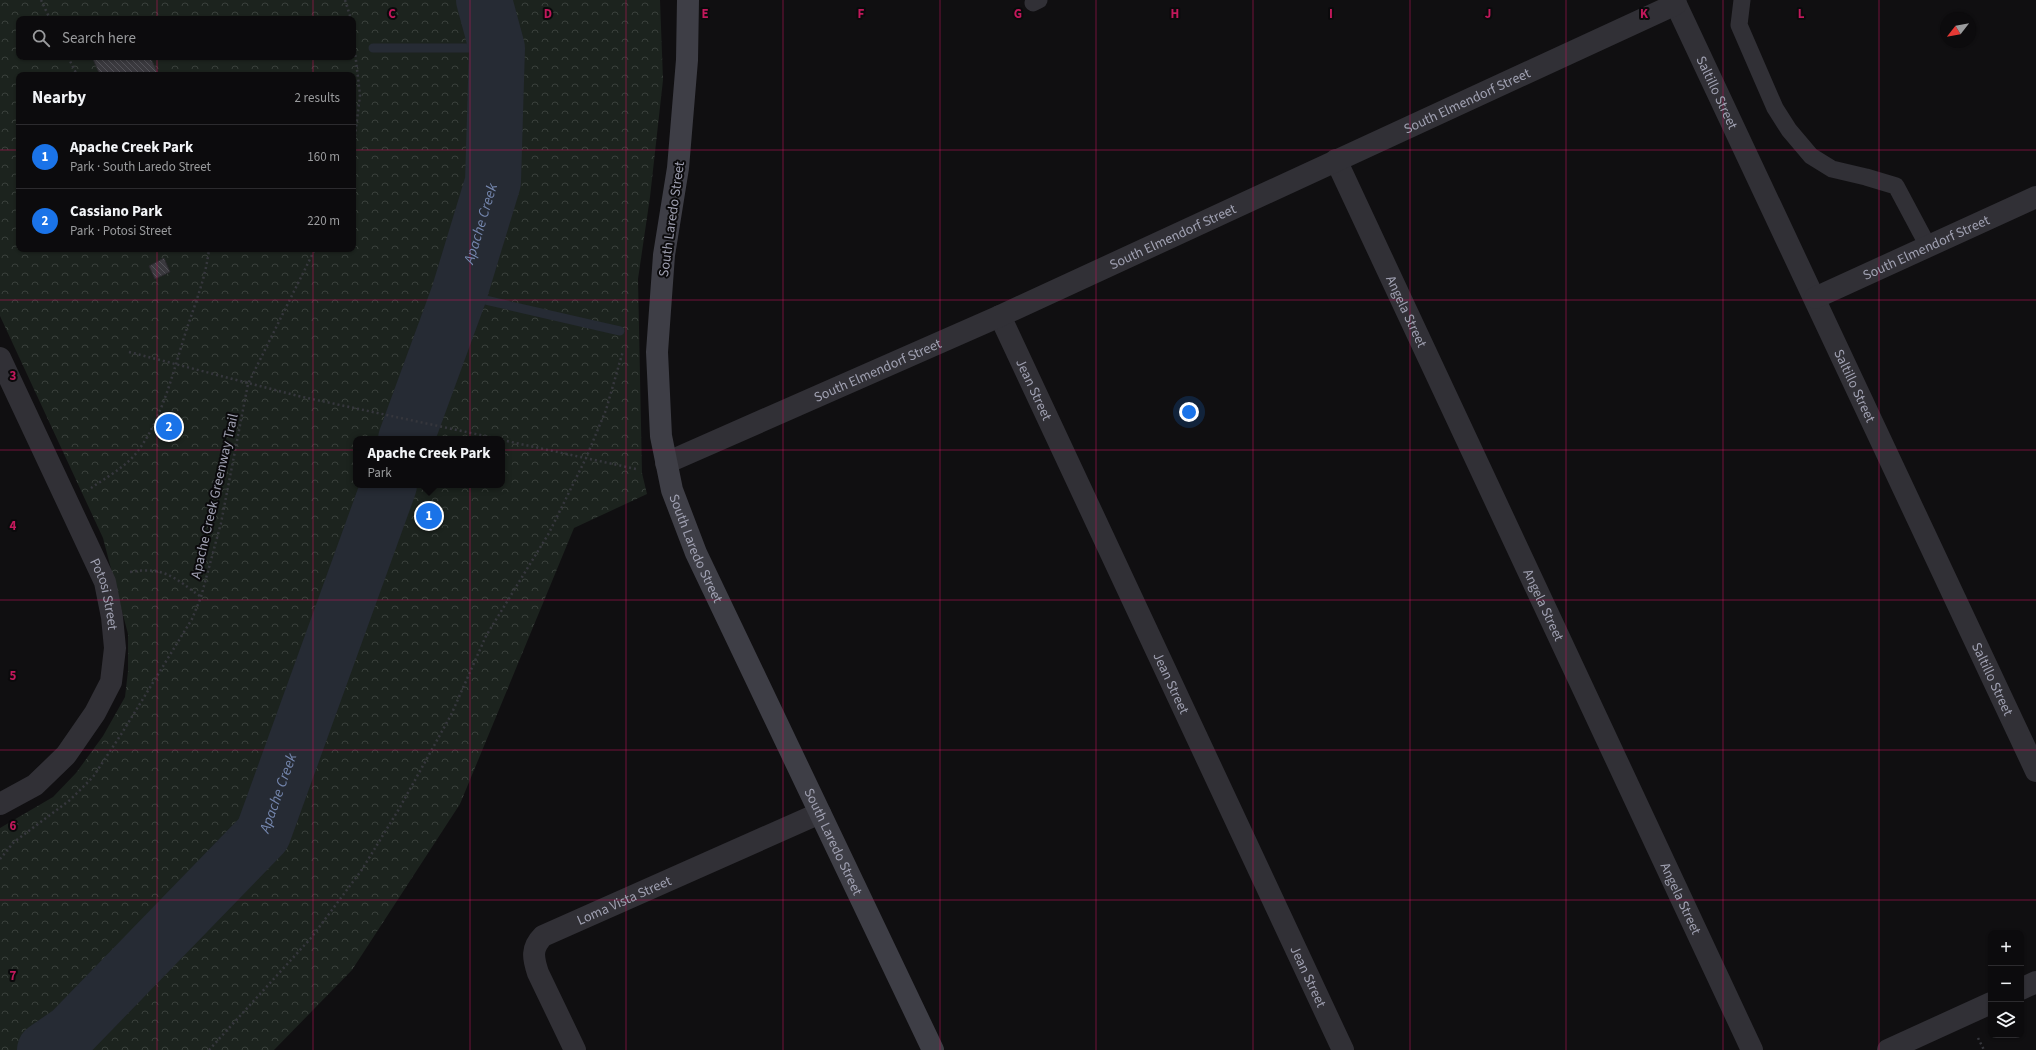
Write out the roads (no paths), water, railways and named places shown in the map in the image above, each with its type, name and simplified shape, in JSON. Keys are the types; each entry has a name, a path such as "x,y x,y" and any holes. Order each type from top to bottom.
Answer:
{"street":[{"name":"South Laredo Street","path":"688,0 687,60 678,168 664,255 657,352 661,436 672,490 696,553 933,1050"},
{"name":"South Elmendorf Street","path":"666,463 1000,316 1675,2"},
{"name":"Saltillo Street","path":"1675,2 2036,771"},
{"name":"Angela Street","path":"1336,160 1752,1050"},
{"name":"South Elmendorf Street","path":"1815,298 2036,197"},
{"name":"Jean Street","path":"1000,316 1343,1050"},
{"name":"Potosi Street","path":"0,358 105,582 112,617 115,648 111,682 95,713 66,755 35,785 0,804"},
{"name":"Loma Vista Street","path":"575,1050 538,973 534,960 536,943 543,936 820,813"},
{"path":"2024,988 2036,982"},
{"path":"1888,1050 1988,1004"}],"lane":[{"path":"1742,0 1739,25 1775,108 1789,130 1811,156 1832,169 1896,186 1928,246"}],"waterway":[{"name":"Apache Creek","path":"407,436 459,294 493,182 497,48 484,0"},
{"path":"373,48 497,48"},
{"path":"459,294 620,331"},
{"name":"Apache Creek","path":"45,1050 71,1032 263,834 388,488"}],"place":[{"name":"Cassiano Park","path":"169,427"},
{"name":"Apache Creek Park","path":"429,516"}]}
